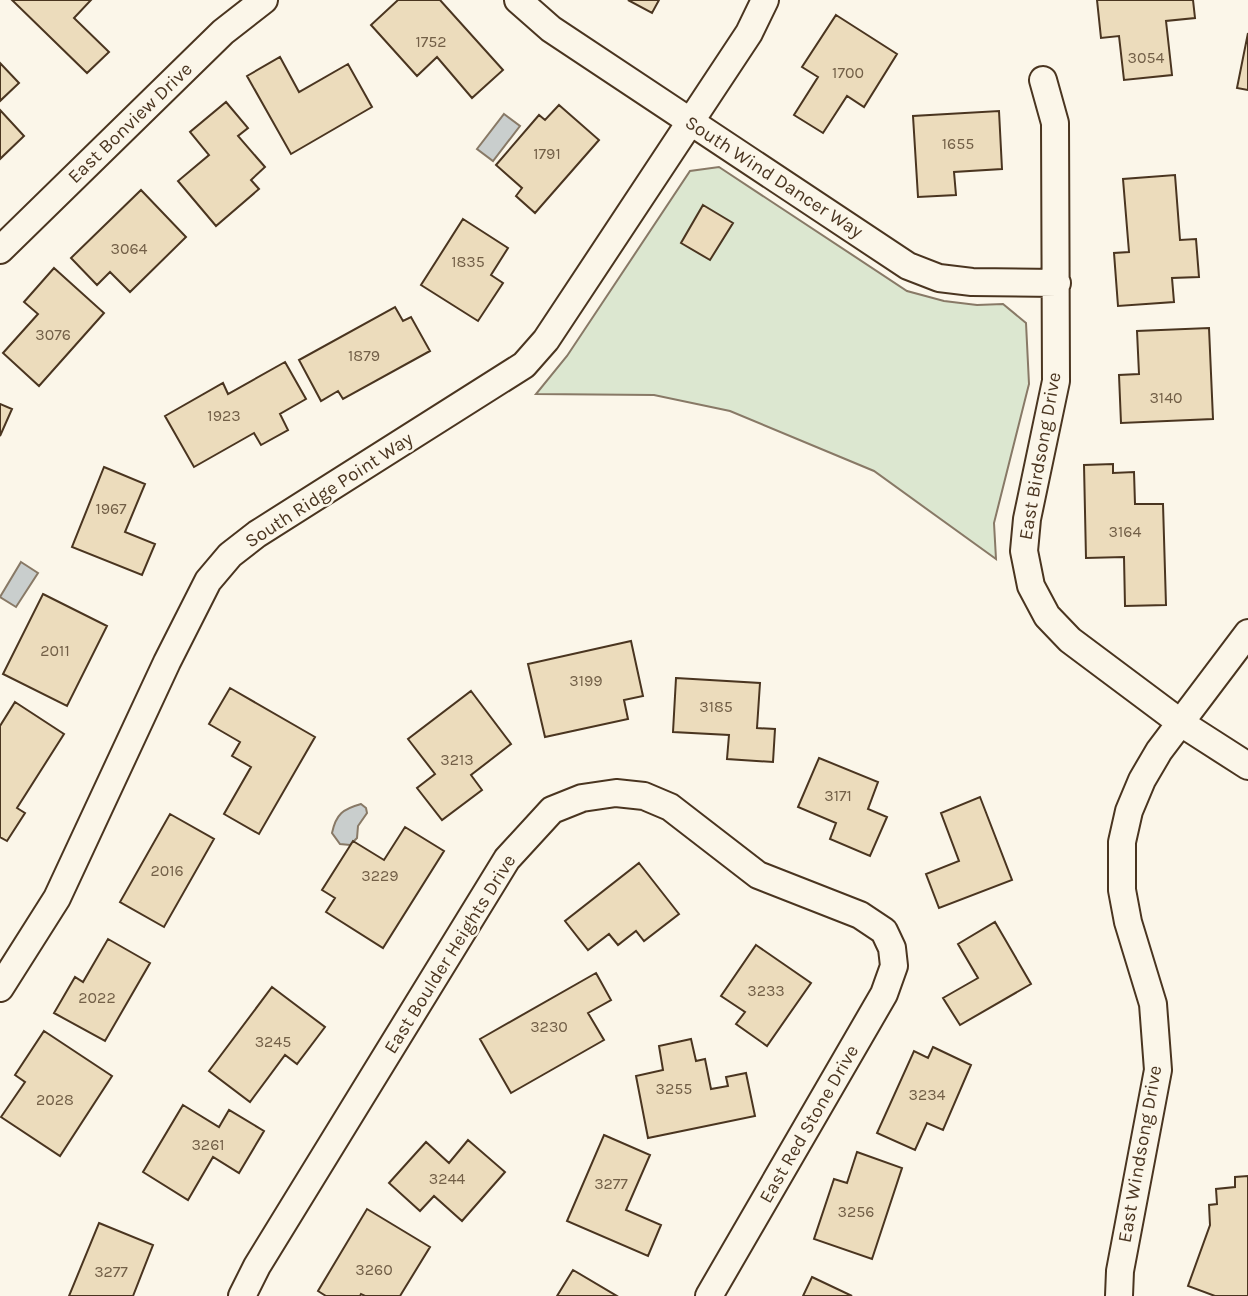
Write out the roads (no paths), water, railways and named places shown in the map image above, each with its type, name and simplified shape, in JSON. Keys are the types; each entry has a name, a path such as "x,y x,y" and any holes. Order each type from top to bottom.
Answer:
{"street":[{"name":"East Bonview Drive","path":"0,250 223,32 264,0"},
{"name":"South Wind Dancer Way","path":"518,0 551,29 908,266 939,278 972,282 1057,283"},
{"name":"South Ridge Point Way","path":"0,988 57,898 167,662 208,581 230,555 257,534 524,365 546,340 749,33 765,0"},
{"name":"East Birdsong Drive","path":"1044,80 1055,123 1056,381 1027,519 1024,551 1031,586 1047,616 1070,640 1181,723 1248,766"},
{"name":"East Windsong Drive","path":"1119,1296 1120,1271 1158,1070 1153,1004 1128,922 1122,890 1122,842 1129,811 1142,780 1159,751 1248,633"},
{"name":"East Boulder Heights Drive","path":"242,1296 257,1266 507,859 552,810 582,798 616,793 645,796 670,807 758,875 860,915 884,931 892,948"},
{"name":"East Red Stone Drive","path":"709,1296 884,994 894,966 892,948"}]}
